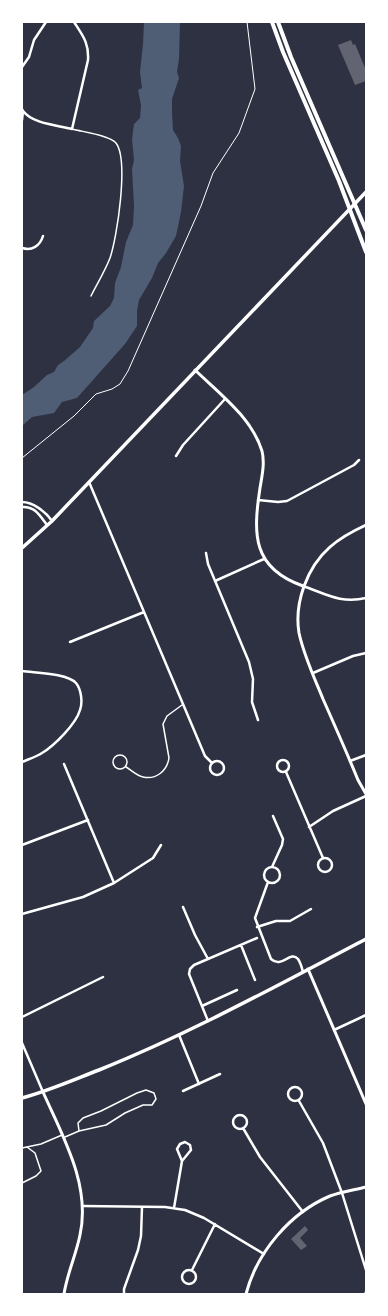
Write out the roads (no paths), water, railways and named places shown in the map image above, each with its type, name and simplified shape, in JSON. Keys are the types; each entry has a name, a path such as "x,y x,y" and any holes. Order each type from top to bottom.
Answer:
{"main road":[{"path":"272,22 283,52 350,208 366,252"},
{"path":"278,22 291,57 366,230"},
{"path":"22,548 52,521 366,192"},
{"path":"22,1098 43,1092 137,1055 208,1021 366,939"}],"street":[{"path":"22,67 29,57 34,40 46,22"},
{"path":"23,110 30,118 72,129 89,50 85,39 74,22"},
{"path":"22,120 23,110"},
{"path":"22,248 28,250 34,248 41,242 43,236"},
{"path":"195,370 252,428 262,452 263,467 258,500 257,540 264,559 271,568 291,582 344,600 354,601 366,598"},
{"path":"176,456 182,444 225,399"},
{"path":"258,500 278,502 287,501 354,465 359,460"},
{"path":"89,482 205,756 212,763"},
{"path":"22,502 27,502 38,508 49,516 52,521"},
{"path":"22,507 30,507 35,510 47,525"},
{"path":"309,827 333,811 366,795 350,762 306,658 299,632 299,607 303,586 313,567 329,548 350,533 366,525"},
{"path":"206,553 208,564 249,662 253,679 252,702 258,720"},
{"path":"215,581 264,559"},
{"path":"70,642 144,612"},
{"path":"313,674 353,656 366,653"},
{"path":"22,671 66,677 76,683 80,694 81,709 75,721 54,744 43,753 22,762"},
{"path":"350,762 366,755"},
{"path":"284,759 289,763 290,767 286,772 278,770 277,764 280,760 284,759"},
{"path":"216,761 222,763 224,768 223,772 217,775 212,774 210,770 212,763 216,761"},
{"path":"64,764 114,883"},
{"path":"286,772 323,858"},
{"path":"268,882 265,878 265,873 272,867 282,845 283,839 273,816"},
{"path":"22,845 88,820"},
{"path":"22,914 83,897 114,883 153,858 161,844"},
{"path":"323,858 329,859 332,863 332,868 326,872 319,868 319,861 323,858"},
{"path":"268,882 276,883 281,876 278,869 272,867"},
{"path":"268,882 256,913 255,918 258,927 271,959 274,962 279,963 290,957 294,957 298,959 304,972"},
{"path":"183,908 208,959"},
{"path":"258,927 276,921 290,921 311,909"},
{"path":"208,1021 189,974 190,969 194,965 257,938"},
{"path":"240,945 255,980"},
{"path":"308,969 366,1104"},
{"path":"22,1017 103,977"},
{"path":"202,1006 236,990"},
{"path":"334,1030 366,1015"},
{"path":"179,1035 199,1084"},
{"path":"22,1043 63,1136 80,1185 83,1206 81,1234 64,1294"},
{"path":"183,1091 220,1074"},
{"path":"296,1087 301,1090 302,1096 299,1101 289,1099 288,1093 292,1088 296,1087"},
{"path":"299,1101 322,1143 342,1193 366,1270"},
{"path":"237,1115 242,1115 246,1118 246,1125 243,1128 239,1129 233,1125 232,1120 237,1115"},
{"path":"243,1128 260,1157 303,1213"},
{"path":"174,1208 182,1161 191,1150 190,1145 185,1142 180,1144 177,1149 182,1161"},
{"path":"246,1294 249,1284 268,1246 282,1230 319,1202 342,1193 366,1187"},
{"path":"83,1206 174,1208 185,1210 214,1224 264,1254"},
{"path":"124,1294 124,1289 138,1250 141,1236 142,1207"},
{"path":"192,1270 214,1224"},
{"path":"185,1270 192,1270 195,1272 196,1279 194,1282 188,1284 184,1282 182,1276 185,1270"}],"lane":[{"path":"72,129 112,140 118,147 120,158 122,187 121,203 110,256 91,296"},
{"path":"126,767 141,777 157,775 166,769 169,758 163,724 167,716 184,704"},
{"path":"122,755 126,758 128,762 126,767 122,769 116,768 113,764 115,757 122,755"},
{"path":"22,1148 42,1144 79,1131 106,1125 126,1113 143,1106 152,1105 156,1099 154,1094 146,1090 137,1093 101,1111 83,1118 78,1123 79,1131"},
{"path":"22,1184 36,1176 40,1171 35,1153 27,1147"}],"water":[{"path":"144,22 180,22 179,59 177,72 179,78 172,99 172,112 173,130 181,146 180,161 184,186 176,236 158,263 152,278 139,300 137,326 125,344 77,398 62,402 54,413 32,417 22,426 22,395 34,387 47,375 54,372 58,365 80,347 93,328 94,321 110,306 114,298 115,283 121,267 126,242 133,225 134,206 132,169 134,160 132,139 134,124 140,118 141,105 138,90 142,88 140,72"}]}
